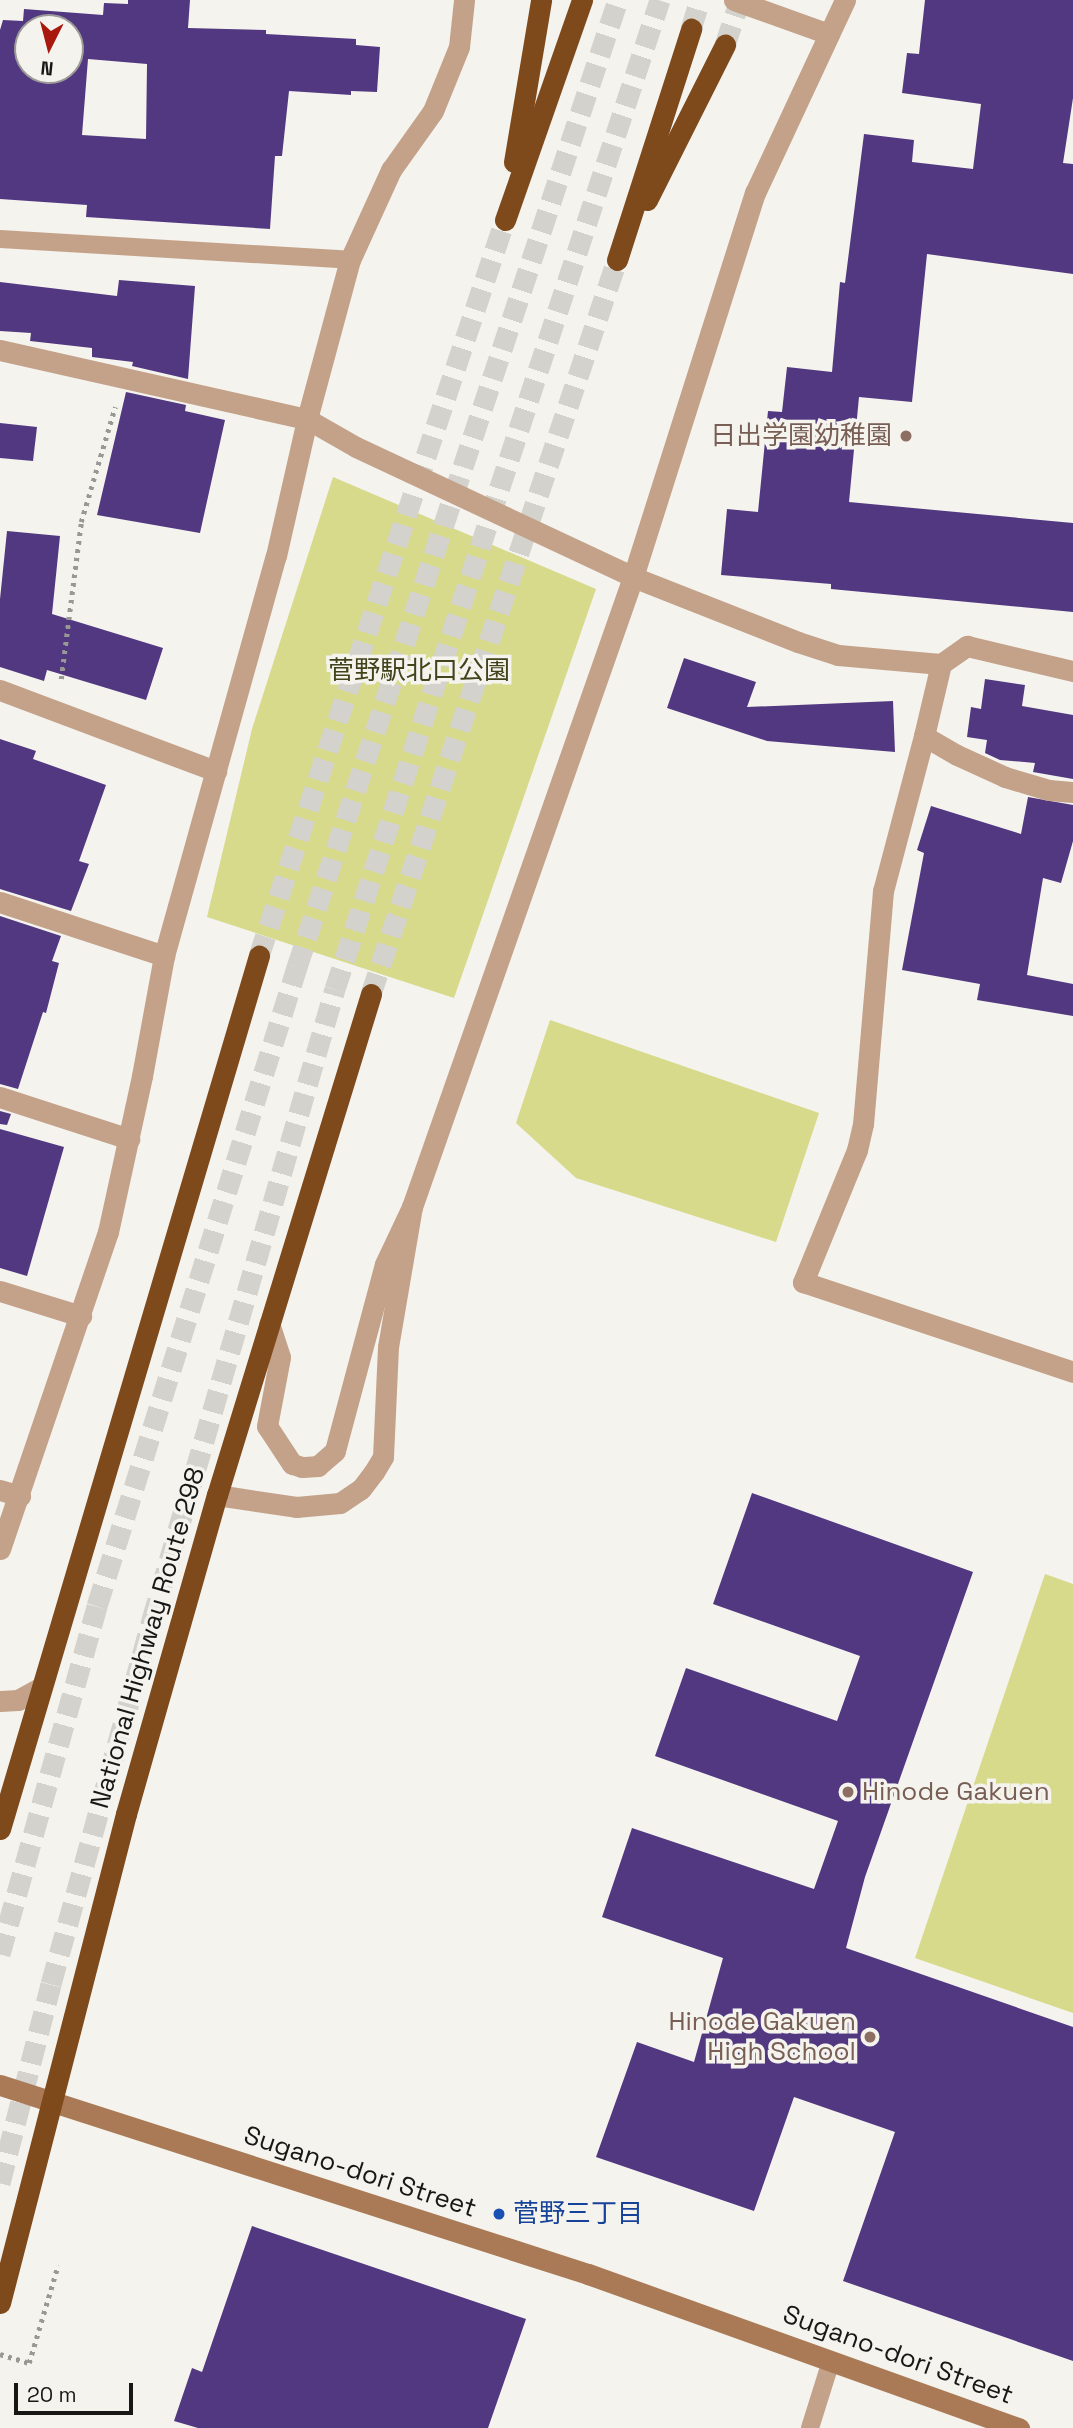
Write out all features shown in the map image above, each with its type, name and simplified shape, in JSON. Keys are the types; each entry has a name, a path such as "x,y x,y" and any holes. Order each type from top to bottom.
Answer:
{"highway":[{"path":"541,0 505,220 582,0"},
{"path":"691,29 617,260 724,45"},
{"path":"0,1829 259,956"},
{"name":"National Highway Route 298","path":"0,2304 127,1814 217,1495 371,993"}],"street":[{"path":"0,1549 10,1493 81,1317 108,1232 129,1139 163,956 276,556 307,419 350,260 391,170 433,111 459,47 464,0"},
{"path":"734,0 829,34"},
{"path":"270,1324 280,1357 267,1426 292,1464 302,1467 318,1466 335,1451 385,1264 412,1207 633,577 755,193 845,0"},
{"path":"0,350 307,419 356,447 633,577 838,655 941,664 967,646 1073,671"},
{"path":"941,664 925,736 883,891 860,1137 803,1282 1073,1372"},
{"path":"0,690 216,771"},
{"path":"925,736 957,755 1005,777 1049,790 1073,792"},
{"path":"0,901 163,956"},
{"path":"0,1097 129,1139"},
{"path":"217,1495 296,1507 340,1503 361,1489 374,1472 383,1457 388,1348 412,1207"},
{"path":"0,1291 81,1317"},
{"path":"0,1701 18,1700 41,1687"},
{"name":"Sugano-dori Street","path":"0,2085 588,2274 1019,2428"}],"lane":[{"path":"0,239 350,260"},
{"path":"810,2428 831,2361"}],"path":[{"path":"57,711 81,522 123,378"},
{"path":"0,2354 29,2363 58,2266"}],"green space":[{"name":"菅野駅北口公園","path":"333,477 596,589 454,998 207,917 252,729"},
{"path":"550,1020 819,1113 776,1242 576,1178 516,1123"},
{"path":"1045,1574 1073,1584 1073,2013 915,1958"}],"building":[{"path":"128,0 190,0 188,28 266,30 266,34 356,39 356,45 380,47 377,92 351,91 351,95 289,91 282,156 275,156 270,229 86,217 87,205 0,199 0,30 3,20 14,21 14,84 84,84 84,14 24,14 24,9 103,15 104,3 128,4","holes":["88,59 147,64 146,139 82,135"]},
{"path":"925,0 1073,0 1073,98 1063,163 1073,164 1073,274 927,254 912,402 859,397 849,502 1073,523 1073,612 831,589 831,584 721,575 727,509 758,512 768,411 782,412 787,367 832,372 840,282 845,283 864,134 914,140 912,162 973,169 981,104 902,93 907,53 919,54"},
{"path":"119,280 195,286 188,379 132,366 133,362 92,357 92,348 30,341 31,333 0,331 0,282 117,296"},
{"path":"126,392 186,405 185,411 225,420 200,533 97,515"},
{"path":"0,423 37,427 33,461 0,458"},
{"path":"7,531 60,536 52,614 163,648 146,700 47,670 44,681 0,667 0,599"},
{"path":"684,658 756,682 747,707 893,701 895,752 767,741 667,708"},
{"path":"985,679 1025,685 1022,706 1073,715 1073,779 1033,772 1035,763 1000,760 985,753 987,740 967,737 971,707 981,709"},
{"path":"0,739 36,751 33,759 106,785 79,861 89,864 71,911 0,889"},
{"path":"1028,797 1073,805 1073,841 1061,883 1043,878 1027,975 1073,984 1073,1016 977,1000 980,984 902,970 924,853 917,850 931,806 1021,834"},
{"path":"0,916 61,936 52,961 59,963 46,1013 43,1012 18,1089 0,1084"},
{"path":"0,1111 11,1114 7,1125 0,1124"},
{"path":"0,1129 64,1147 27,1276 0,1268"},
{"path":"752,1493 973,1572 865,1877 846,1948 1073,2027 1073,2361 843,2281 895,2132 794,2097 754,2211 596,2157 637,2042 694,2062 723,1958 602,1917 632,1828 814,1889 838,1821 655,1756 686,1668 837,1721 860,1656 713,1604"},
{"path":"252,2226 526,2319 488,2428 198,2428 174,2421 192,2368 202,2372"}],"tunnel":[{"path":"0,1954 97,1606 297,967 618,0"},
{"path":"0,2183 51,1984 152,1620 335,989 660,0"},
{"path":"691,29 700,0"},
{"path":"725,45 740,0"},
{"path":"259,956 505,220"},
{"path":"371,994 617,260"}],"place":[{"name":"日出学園幼稚園","path":"906,436"},
{"name":"Hinode Gakuen","path":"848,1792"},
{"name":"Hinode Gakuen High School","path":"870,2037"},
{"name":"菅野三丁目","path":"499,2214"}]}
